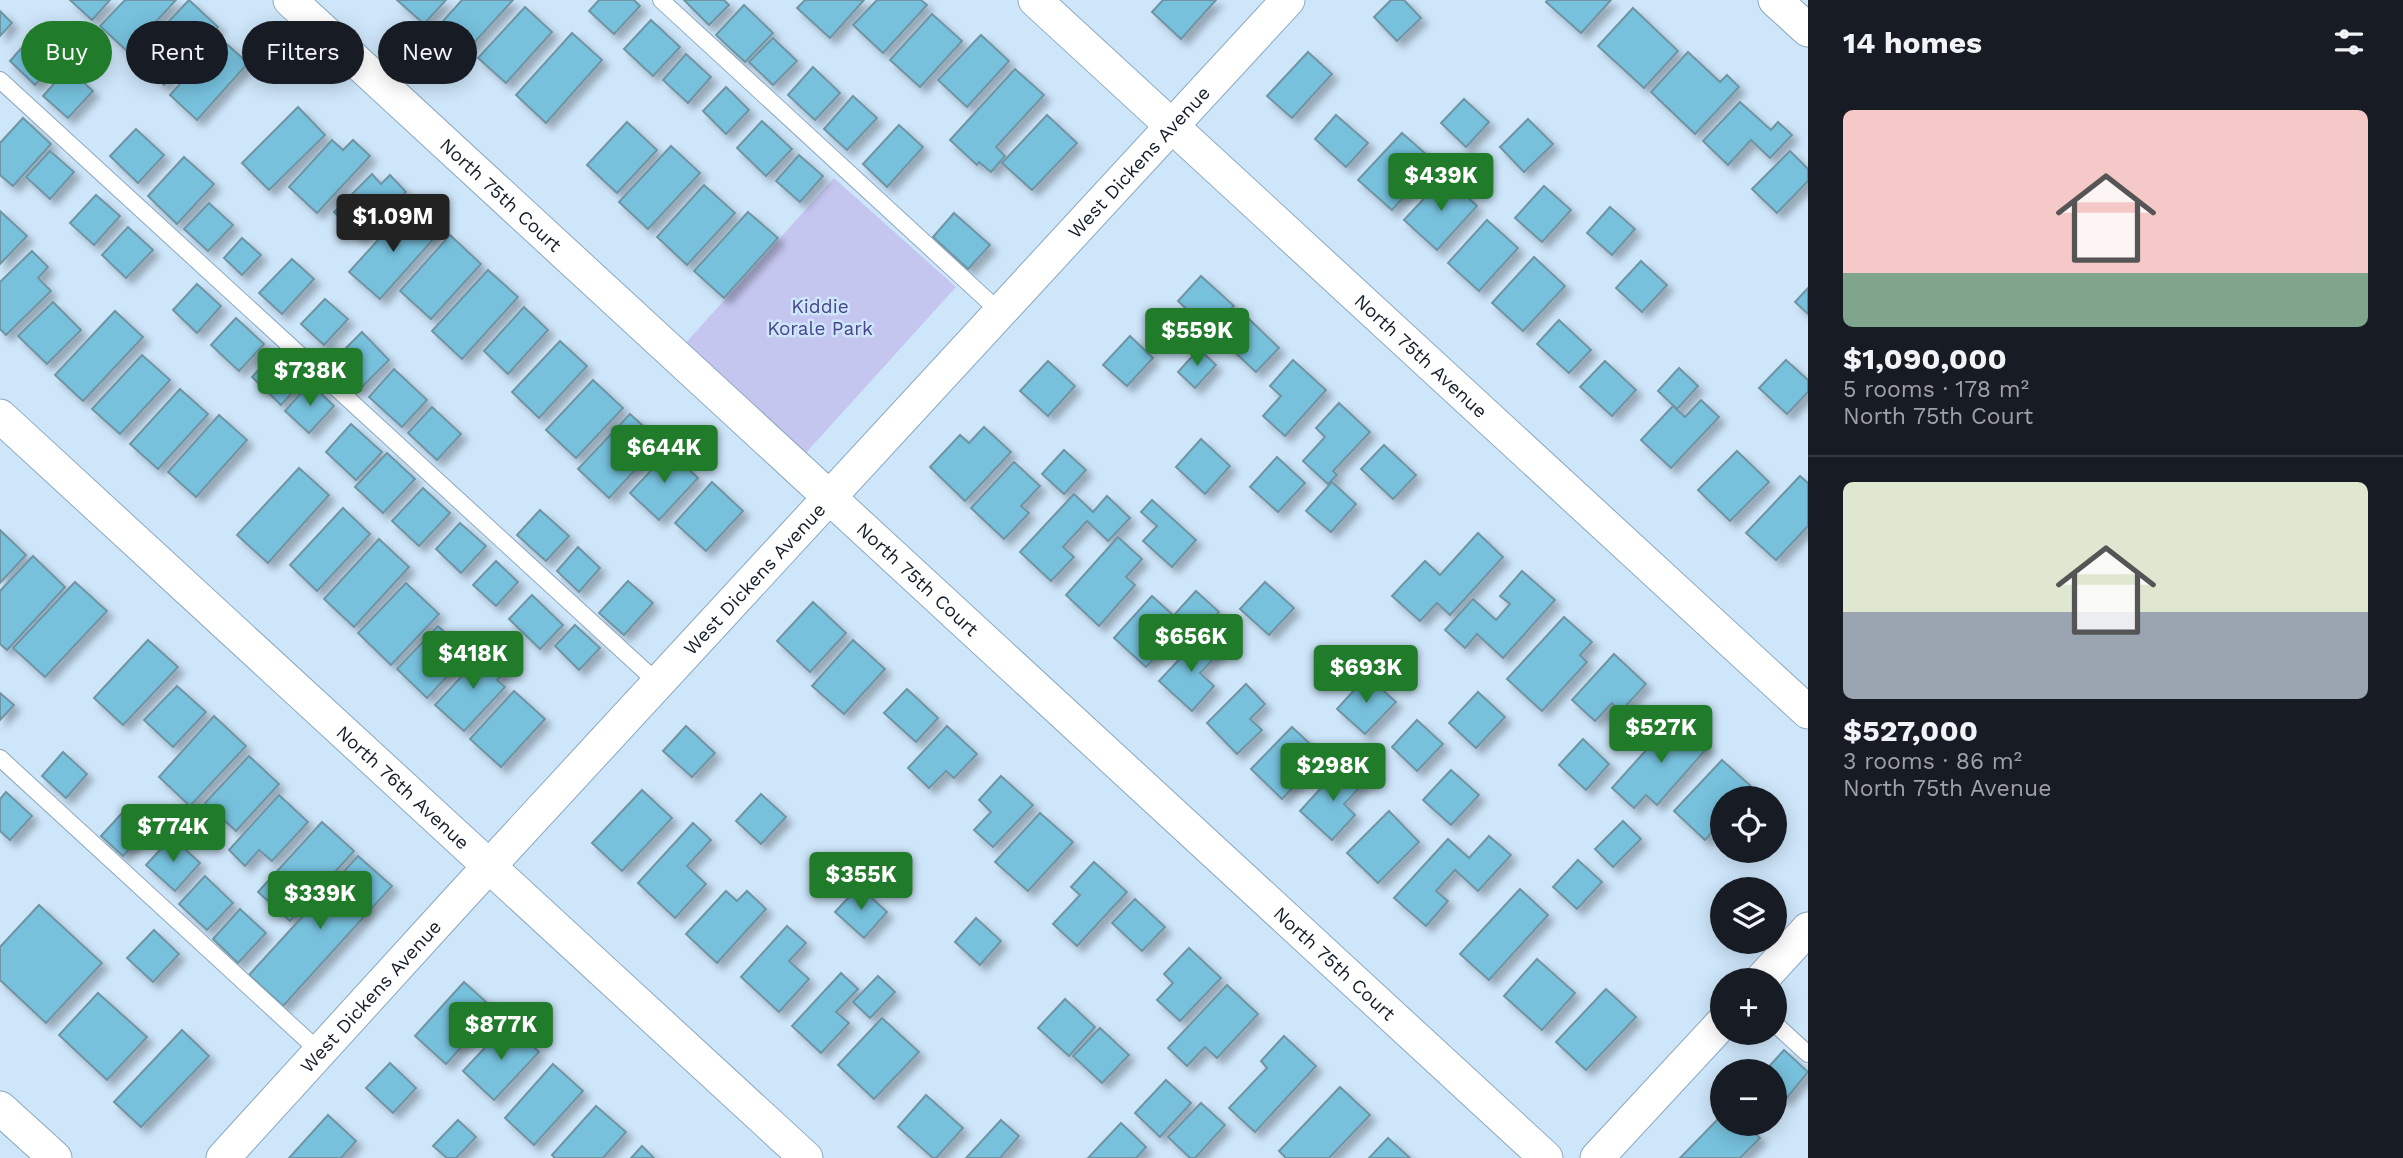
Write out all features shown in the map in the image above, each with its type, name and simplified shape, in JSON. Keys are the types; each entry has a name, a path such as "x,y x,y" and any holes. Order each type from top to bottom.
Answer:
{"street":[{"name":"North 75th Court","path":"290,0 1546,1158"},
{"name":"North 75th Avenue","path":"1035,0 1808,712"},
{"name":"West Dickens Avenue","path":"223,1158 1288,0"},
{"path":"1775,0 1808,30"},
{"name":"North 76th Avenue","path":"0,416 806,1158"},
{"path":"1773,968 1808,929"},
{"path":"1597,1158 1710,1036"},
{"path":"0,1108 55,1158"}],"lane":[{"path":"661,0 1000,312"},
{"path":"0,80 658,683"},
{"path":"0,758 319,1051"},
{"path":"1787,1035 1808,1054"}],"green space":[{"name":"Kiddie Korale Park","path":"834,178 956,287 804,455 683,346"}],"building":[{"path":"70,0 110,0 92,20"},
{"path":"125,0 176,0 157,21 126,21 126,50 112,37 112,21 105,21"},
{"path":"189,0 212,21 169,21"},
{"path":"397,0 446,0 427,21 421,21"},
{"path":"462,0 513,0 477,39 477,21 443,21"},
{"path":"599,0 634,0 640,6 614,34 589,11"},
{"path":"684,0 724,0 729,5 709,25"},
{"path":"805,0 864,0 830,38 797,8"},
{"path":"877,0 921,0 927,5 883,53 853,25"},
{"path":"1163,0 1216,0 1181,39 1152,12"},
{"path":"1391,0 1404,0 1421,18 1397,41 1374,17"},
{"path":"1611,0 1581,33 1546,2"},
{"path":"744,5 773,33 745,62 716,35"},
{"path":"525,7 552,32 506,83 478,58"},
{"path":"1633,8 1678,51 1644,88 1598,46"},
{"path":"0,11 12,23 0,36"},
{"path":"932,14 962,41 920,87 890,60"},
{"path":"651,20 680,47 653,76 624,49"},
{"path":"572,33 602,60 546,123 516,95"},
{"path":"981,35 1009,61 967,107 938,80"},
{"path":"773,38 797,61 773,85 749,62"},
{"path":"228,45 242,58 242,70 197,120 170,95 180,84 228,84"},
{"path":"21,49 21,72 10,61"},
{"path":"1308,52 1332,74 1292,118 1267,96"},
{"path":"1688,52 1720,82 1727,75 1739,87 1695,134 1651,92"},
{"path":"686,54 711,77 688,103 663,80"},
{"path":"813,67 840,93 815,120 788,95"},
{"path":"1015,69 1044,95 996,147 1005,156 991,172 979,162 977,165 950,140"},
{"path":"54,84 85,84 93,91 68,118 43,96"},
{"path":"726,87 749,110 726,134 703,111"},
{"path":"853,96 877,118 847,150 824,129"},
{"path":"1464,99 1489,122 1466,147 1441,123"},
{"path":"1740,102 1771,130 1778,122 1792,135 1770,158 1751,140 1728,165 1703,141"},
{"path":"298,107 325,135 269,190 242,163"},
{"path":"1047,115 1077,143 1032,190 1002,163"},
{"path":"1336,115 1368,143 1346,167 1315,139"},
{"path":"23,118 51,144 13,186 0,175 0,143"},
{"path":"1528,119 1553,144 1524,172 1500,147"},
{"path":"762,121 792,149 766,176 737,148"},
{"path":"627,122 657,150 617,193 587,165"},
{"path":"899,125 923,147 887,187 863,164"},
{"path":"136,129 164,155 138,183 110,156"},
{"path":"1402,133 1435,162 1392,210 1358,180"},
{"path":"332,140 343,150 353,140 370,156 317,213 289,187"},
{"path":"671,146 700,173 648,229 619,202"},
{"path":"50,151 74,172 50,199 26,177"},
{"path":"1790,151 1808,169 1808,181 1777,213 1752,189"},
{"path":"799,155 823,176 800,202 776,181"},
{"path":"184,157 214,184 177,224 148,196"},
{"path":"372,174 381,184 390,175 406,192 359,238 334,212"},
{"path":"1445,176 1477,206 1437,250 1404,220"},
{"path":"704,185 735,213 687,265 657,237"},
{"path":"1544,186 1571,210 1542,242 1515,218"},
{"path":"96,195 120,216 94,245 70,223"},
{"path":"209,203 233,225 208,251 184,229"},
{"path":"1610,207 1635,229 1612,255 1587,233"},
{"path":"407,208 437,235 380,299 349,272"},
{"path":"0,211 27,236 0,264"},
{"path":"748,212 778,238 724,298 694,271"},
{"path":"954,213 990,245 968,269 933,237"},
{"path":"1487,220 1518,248 1479,291 1448,263"},
{"path":"128,227 153,250 126,278 102,255"},
{"path":"450,235 481,264 431,319 400,291"},
{"path":"242,238 261,255 242,275 224,258"},
{"path":"32,251 48,267 38,278 51,291 6,335 0,329 0,282"},
{"path":"1534,257 1565,286 1523,331 1492,303"},
{"path":"292,259 314,279 282,314 259,293"},
{"path":"1641,261 1667,285 1642,312 1616,288"},
{"path":"488,270 518,297 462,359 432,331"},
{"path":"1201,276 1234,306 1210,331 1178,301"},
{"path":"197,284 221,306 197,333 173,310"},
{"path":"1808,288 1808,314 1795,302"},
{"path":"325,299 348,319 324,345 301,324"},
{"path":"53,302 81,330 47,364 18,336"},
{"path":"524,307 548,330 508,374 484,351"},
{"path":"115,311 143,337 83,401 55,375"},
{"path":"236,318 264,344 239,371 211,345"},
{"path":"1248,318 1279,348 1256,372 1225,343"},
{"path":"1559,320 1591,350 1569,373 1537,344"},
{"path":"362,332 389,360 359,390 332,362"},
{"path":"1130,336 1153,358 1127,386 1103,365"},
{"path":"560,341 587,366 539,418 512,392"},
{"path":"1199,349 1216,365 1195,388 1178,372"},
{"path":"273,354 302,382 281,405 252,377"},
{"path":"142,355 170,380 120,434 92,409"},
{"path":"1293,360 1326,390 1285,436 1263,416 1281,396 1270,386"},
{"path":"1786,360 1808,380 1808,392 1787,414 1759,388"},
{"path":"1048,361 1075,386 1048,416 1020,391"},
{"path":"1605,361 1636,390 1612,416 1580,387"},
{"path":"1679,368 1698,386 1677,409 1658,391"},
{"path":"394,369 427,400 402,427 369,397"},
{"path":"593,380 623,408 576,458 546,430"},
{"path":"310,383 334,406 309,433 285,411"},
{"path":"180,389 208,414 158,469 130,444"},
{"path":"1701,400 1719,417 1671,468 1641,440 1673,406 1685,417"},
{"path":"1339,403 1370,432 1333,471 1337,475 1328,484 1303,461 1325,437 1316,428"},
{"path":"432,407 461,434 437,460 408,433"},
{"path":"630,414 661,442 609,498 578,469"},
{"path":"219,415 247,440 196,497 168,472"},
{"path":"351,424 382,452 356,480 326,452"},
{"path":"984,427 1011,452 965,501 930,467 960,435 969,443"},
{"path":"1201,439 1230,466 1205,494 1176,467"},
{"path":"1384,445 1416,475 1393,499 1361,469"},
{"path":"1064,450 1086,470 1064,494 1042,474"},
{"path":"669,451 698,478 659,520 630,493"},
{"path":"1737,451 1769,482 1730,521 1698,490"},
{"path":"387,453 415,479 383,513 355,487"},
{"path":"1277,457 1305,483 1278,512 1250,487"},
{"path":"1014,462 1040,486 1021,506 1029,513 1004,539 971,508"},
{"path":"299,468 329,495 268,563 237,535"},
{"path":"1800,476 1808,483 1808,526 1776,560 1746,533"},
{"path":"712,482 743,511 706,551 675,523"},
{"path":"1332,482 1356,504 1331,532 1306,511"},
{"path":"423,488 450,513 419,546 392,521"},
{"path":"1074,494 1093,512 1107,496 1130,518 1108,541 1087,521 1063,547 1074,557 1051,581 1020,552"},
{"path":"1152,500 1196,540 1172,567 1143,541 1157,526 1141,512"},
{"path":"343,508 370,534 317,591 290,565"},
{"path":"540,510 569,536 546,561 517,535"},
{"path":"460,523 486,546 461,573 436,549"},
{"path":"0,530 26,555 0,583"},
{"path":"1478,533 1503,557 1450,615 1437,603 1420,621 1392,596 1425,561 1440,575"},
{"path":"1118,537 1142,559 1126,577 1135,585 1099,626 1066,595"},
{"path":"379,539 409,567 354,627 324,599"},
{"path":"578,547 600,568 579,592 557,571"},
{"path":"33,556 65,587 7,650 0,644 0,591"},
{"path":"496,561 518,582 496,606 473,585"},
{"path":"1522,571 1555,600 1503,658 1477,634 1465,648 1445,630 1473,599 1496,620 1510,604 1500,596"},
{"path":"628,581 653,603 624,635 599,613"},
{"path":"75,582 107,611 45,677 13,648"},
{"path":"1265,582 1294,608 1269,635 1240,609"},
{"path":"406,583 439,614 391,665 358,633"},
{"path":"1196,591 1219,612 1196,636 1174,615"},
{"path":"532,595 563,625 540,649 509,619"},
{"path":"1152,596 1172,614 1155,631 1168,643 1146,667 1114,638"},
{"path":"813,602 846,633 810,672 777,641"},
{"path":"1564,617 1592,642 1580,655 1587,662 1542,711 1507,679"},
{"path":"575,625 600,648 579,670 555,646"},
{"path":"438,626 468,654 427,698 397,669"},
{"path":"1202,635 1220,652 1200,673 1214,686 1192,711 1159,681"},
{"path":"148,640 178,667 123,725 94,698"},
{"path":"853,640 885,669 844,714 812,686"},
{"path":"486,650 507,670 497,680 505,687 464,731 435,705"},
{"path":"1614,654 1646,684 1620,712 1612,703 1595,721 1572,700"},
{"path":"1367,676 1396,702 1365,734 1337,709"},
{"path":"1246,684 1265,704 1250,719 1262,730 1237,754 1207,723"},
{"path":"177,686 206,712 173,747 144,720"},
{"path":"907,689 938,718 916,742 884,713"},
{"path":"514,691 545,719 501,767 470,739"},
{"path":"1478,692 1505,717 1476,748 1449,723"},
{"path":"0,693 14,705 0,720"},
{"path":"214,716 246,746 190,806 159,777"},
{"path":"1676,717 1709,746 1657,805 1646,795 1634,808 1612,788"},
{"path":"1417,720 1443,744 1417,771 1392,747"},
{"path":"686,726 715,753 692,777 663,751"},
{"path":"947,726 977,754 954,778 946,771 929,788 908,768"},
{"path":"1292,727 1323,756 1282,799 1251,769"},
{"path":"1583,739 1609,764 1586,790 1559,765"},
{"path":"63,752 87,774 66,798 42,776"},
{"path":"249,756 279,784 236,831 205,803"},
{"path":"1722,760 1751,786 1710,786 1710,834 1705,840 1674,811"},
{"path":"1343,764 1364,783 1344,804 1355,815 1332,840 1300,811"},
{"path":"1451,770 1479,795 1451,825 1423,800"},
{"path":"1001,776 1033,805 993,847 974,830 991,812 979,800"},
{"path":"642,790 672,818 622,871 592,843"},
{"path":"6,792 32,816 10,840 0,831 0,799"},
{"path":"761,794 786,817 761,844 736,821"},
{"path":"279,795 308,822 272,861 259,850 245,866 229,850"},
{"path":"1389,811 1419,842 1378,883 1347,853"},
{"path":"123,812 145,832 123,856 101,836"},
{"path":"1040,813 1073,842 1028,891 995,862"},
{"path":"1623,821 1641,839 1613,867 1595,849"},
{"path":"322,822 354,851 290,921 258,892"},
{"path":"693,823 711,840 687,866 706,884 675,918 638,883"},
{"path":"1489,836 1511,855 1478,891 1455,870 1436,891 1448,901 1426,926 1394,898 1448,839 1469,858"},
{"path":"172,837 200,863 175,891 146,865"},
{"path":"358,856 392,886 283,1006 249,975"},
{"path":"1578,860 1602,882 1577,909 1553,887"},
{"path":"1094,862 1127,892 1077,946 1053,924 1080,895 1071,887"},
{"path":"205,876 233,903 207,930 179,904"},
{"path":"859,886 887,912 864,938 835,912"},
{"path":"1520,889 1548,915 1489,980 1460,954"},
{"path":"726,891 737,901 747,891 766,909 717,963 686,934"},
{"path":"1135,899 1165,927 1142,951 1112,923"},
{"path":"39,905 102,963 46,1023 0,980 0,947"},
{"path":"240,909 266,933 238,963 213,939"},
{"path":"976,918 1001,941 980,965 955,942"},
{"path":"787,926 806,943 789,961 809,979 779,1012 741,977"},
{"path":"154,930 179,954 153,982 127,958"},
{"path":"1189,948 1221,978 1180,1021 1157,1000 1173,983 1164,974"},
{"path":"1537,959 1575,993 1542,1030 1504,996"},
{"path":"841,973 858,989 836,1012 849,1023 821,1053 792,1026"},
{"path":"878,976 895,992 870,1018 853,1002"},
{"path":"464,982 495,1010 446,1064 415,1036"},
{"path":"1227,985 1258,1014 1217,1058 1205,1047 1187,1066 1168,1048"},
{"path":"1606,989 1636,1017 1586,1070 1556,1042"},
{"path":"98,993 147,1037 107,1080 59,1035"},
{"path":"1065,999 1095,1027 1069,1056 1038,1028"},
{"path":"882,1018 919,1052 874,1099 838,1065"},
{"path":"508,1023 539,1052 494,1100 463,1071"},
{"path":"1100,1028 1129,1055 1102,1083 1073,1056"},
{"path":"182,1030 209,1056 141,1127 114,1102"},
{"path":"1284,1036 1316,1066 1255,1132 1229,1108 1267,1068 1261,1061"},
{"path":"1784,1050 1808,1072 1787,1098 1787,1059 1776,1059"},
{"path":"390,1063 416,1088 393,1113 366,1088"},
{"path":"553,1064 583,1091 534,1145 505,1118"},
{"path":"1166,1080 1191,1103 1160,1137 1135,1113"},
{"path":"1340,1087 1370,1115 1329,1158 1286,1158 1279,1151"},
{"path":"926,1095 963,1128 936,1158 898,1127"},
{"path":"1201,1103 1225,1125 1195,1158 1190,1158 1168,1137"},
{"path":"596,1106 626,1132 603,1158 555,1158 552,1155"},
{"path":"328,1115 356,1141 341,1158 289,1158"},
{"path":"458,1120 476,1137 456,1158 447,1158 433,1146"},
{"path":"1001,1120 1019,1136 1000,1158 966,1158"},
{"path":"1121,1123 1146,1147 1136,1158 1088,1158"},
{"path":"1710,1127 1710,1136 1760,1138 1740,1158 1680,1158"},
{"path":"1388,1138 1410,1158 1369,1158"},
{"path":"642,1146 654,1158 631,1158"}]}
